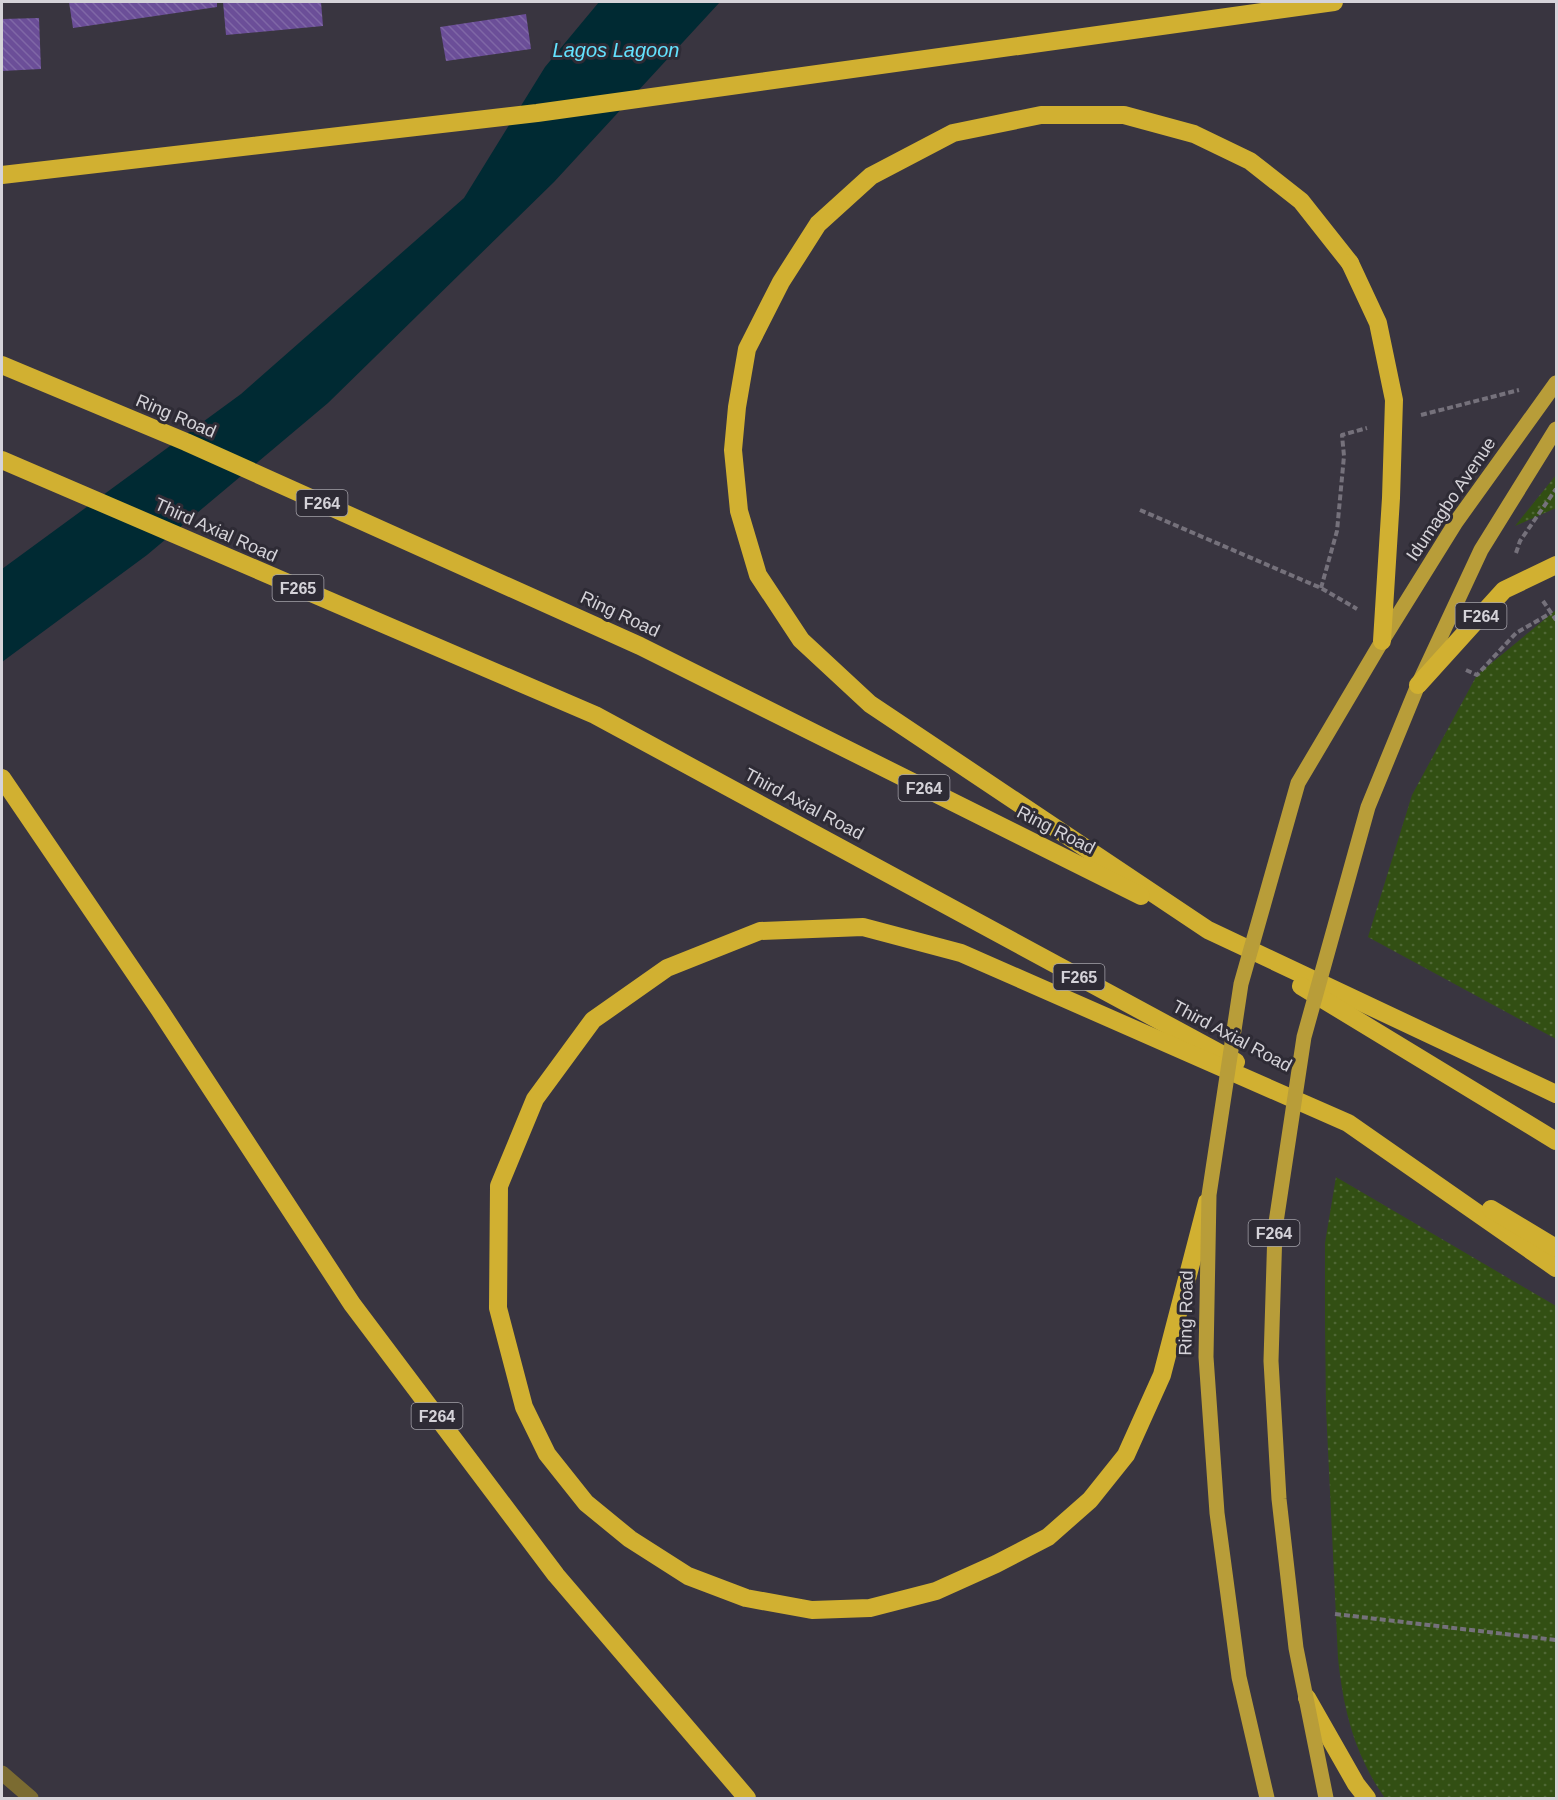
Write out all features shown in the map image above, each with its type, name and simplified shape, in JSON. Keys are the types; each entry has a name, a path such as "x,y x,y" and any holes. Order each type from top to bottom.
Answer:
{"highway":[{"path":"2,175 537,113 1334,2"},
{"path":"1382,641 1391,498 1394,400 1378,323 1350,264 1301,201 1250,161 1194,134 1124,115 1041,115 953,133 871,176 818,224 781,282 747,350 737,407 733,450 739,511 758,575 801,640 870,704 1208,930 1557,1141"},
{"name":"Ring Road","path":"2,365 186,442 640,646 1208,930"},
{"name":"Third Axial Road","path":"2,460 595,715 1348,1123 1557,1248"},
{"name":"F264","path":"1418,685 1504,590 1557,565"},
{"name":"F264","path":"2,778 159,1010 359,1313 556,1575 747,1798"},
{"path":"1209,1196 1162,1375 1126,1455 1090,1500 1048,1537 996,1564 936,1591 870,1608 812,1610 746,1598 688,1576 630,1539 586,1503 547,1455 524,1407 498,1308 498,1186 535,1099 593,1020 667,968 760,931 863,927 961,953 1348,1123 1557,1268"},
{"name":"F264","path":"1208,930 1557,1094"},
{"path":"1307,1698 1356,1784 1367,1798"}],"main road":[{"name":"Idumagbo Avenue","path":"1382,641 1456,522 1557,382"},
{"path":"1418,685 1481,550 1557,429"},
{"name":"Ring Road","path":"1267,1798 1239,1677 1218,1513 1206,1358 1209,1196 1241,984 1298,783 1382,641"},
{"name":"F264","path":"1326,1798 1296,1648 1279,1499 1270,1361 1275,1229 1304,1037 1368,807 1418,685"}],"street":[{"path":"2,1773 22,1795"}],"path":[{"path":"1140,510 1321,588 1362,612"},
{"path":"1466,669 1477,675 1516,633 1551,613"},
{"path":"1335,1614 1557,1640"}],"green space":[{"path":"1556,475 1556,508 1515,526"},
{"path":"1556,610 1556,1039 1368,937 1412,795 1477,675"},
{"path":"1336,1177 1556,1306 1556,1798 1385,1798 1370,1774 1355,1740 1344,1700 1338,1658 1326,1408 1325,1243"}],"water":[{"name":"Lagos Lagoon","path":"599,2 720,2 554,182 328,403 147,555 2,662 2,569 241,394 464,198 545,67"}],"building":[{"path":"69,2 217,2 217,7 73,28"},
{"path":"223,2 321,2 323,26 226,35"},
{"path":"526,14 531,49 446,61 440,27"},
{"path":"39,18 41,69 2,71 2,19"}]}
